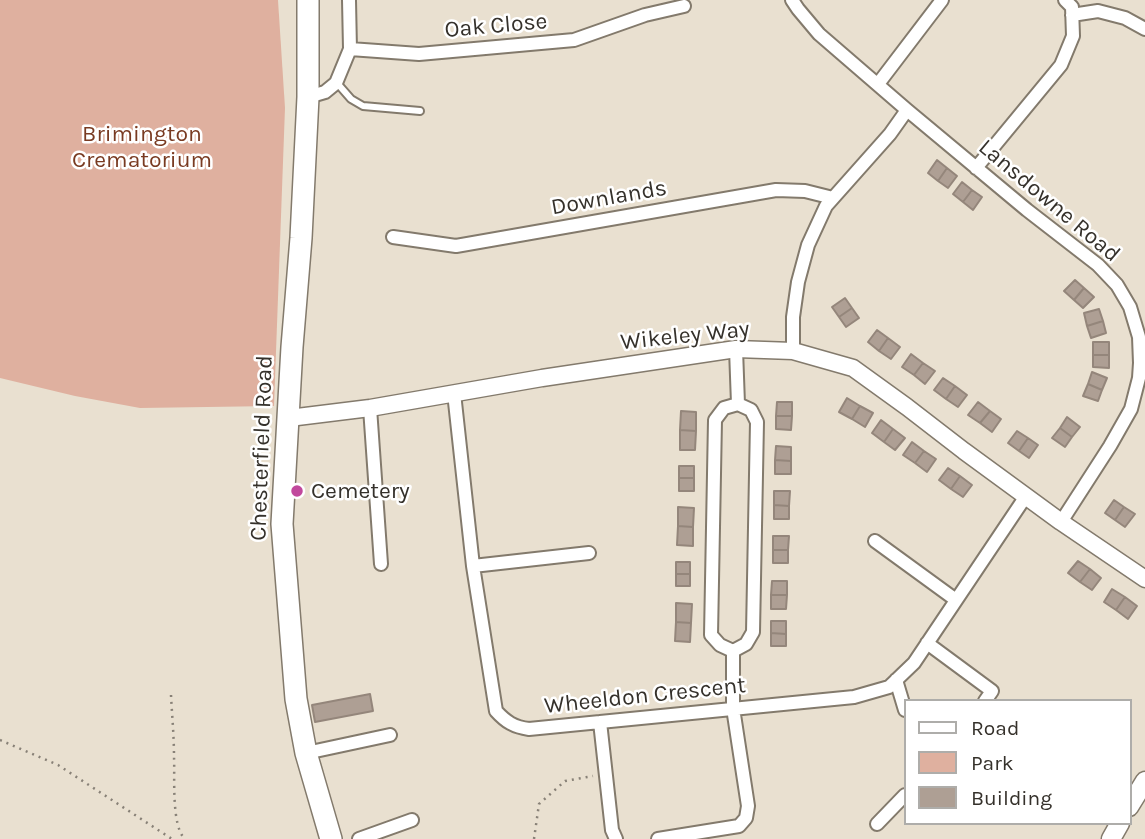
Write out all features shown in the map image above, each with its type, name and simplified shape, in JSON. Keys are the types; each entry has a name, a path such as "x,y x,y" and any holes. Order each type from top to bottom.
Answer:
{"highway":[{"name":"Chesterfield Road","path":"307,0 308,97 282,524 296,699 306,752 331,839"}],"main road":[{"path":"1131,804 1145,781"}],"street":[{"path":"308,97 325,92 336,83 350,48 349,0"},
{"name":"Lansdowne Road","path":"792,0 819,34 1027,210 1098,265 1117,285 1129,307 1139,337 1142,359 1131,409 1061,522"},
{"path":"878,84 942,0"},
{"path":"976,167 1061,65 1073,36 1072,7 1065,0"},
{"name":"Oak Close","path":"350,48 419,54 574,40 645,15 684,6"},
{"path":"1072,15 1098,11 1125,18 1145,29"},
{"path":"793,351 793,317 798,282 808,245 826,205 890,134 907,110"},
{"name":"Downlands","path":"393,237 456,246 776,190 805,191 833,198"},
{"path":"736,349 738,404"},
{"name":"Wikeley Way","path":"289,418 370,408 542,377 736,349 793,351 853,368 1061,522 1145,579"},
{"name":"Wheeldon Crescent","path":"454,393 473,566 496,711 506,722 517,727 530,729 854,697 889,687 914,663 1026,496"},
{"path":"738,404 751,410 757,422 753,632 746,644 733,651 720,645 711,635 715,420 724,408 738,404"},
{"path":"370,408 381,564"},
{"path":"875,541 956,600"},
{"path":"473,566 589,553"},
{"path":"927,643 992,691 986,699"},
{"path":"658,839 739,826 746,818 748,806 733,708 733,651"},
{"path":"896,680 904,707"},
{"path":"600,722 615,839"},
{"path":"306,752 390,735"},
{"path":"877,824 904,796"},
{"path":"359,839 412,820"}],"lane":[{"path":"336,83 351,99 363,106 420,111"}],"path":[{"path":"171,695 174,807 181,835 185,839"},
{"path":"0,740 58,765 172,839"},
{"path":"534,839 539,804 565,782 606,775"}],"green space":[{"name":"Brimington Crematorium","path":"0,0 278,0 285,108 274,406 140,408 0,378"}],"building":[{"path":"937,160 947,168 938,181 928,173"},
{"path":"947,168 957,176 948,188 938,181"},
{"path":"962,182 972,190 963,202 953,194"},
{"path":"972,190 982,197 973,210 963,202"},
{"path":"1075,280 1084,288 1074,300 1064,291"},
{"path":"1084,288 1094,297 1083,308 1074,300"},
{"path":"845,298 852,308 839,317 832,307"},
{"path":"852,308 859,318 846,327 839,317"},
{"path":"1099,309 1103,321 1087,326 1084,313"},
{"path":"1103,321 1106,333 1091,338 1087,326"},
{"path":"877,330 888,338 879,351 868,342"},
{"path":"888,338 900,347 891,359 879,351"},
{"path":"1093,342 1109,342 1109,355 1093,355"},
{"path":"911,354 923,363 914,375 902,367"},
{"path":"1093,355 1109,355 1109,368 1093,367"},
{"path":"923,363 935,371 925,384 914,375"},
{"path":"1092,372 1107,378 1102,390 1088,384"},
{"path":"943,378 955,386 946,399 934,390"},
{"path":"1088,384 1102,390 1098,401 1083,396"},
{"path":"955,386 967,395 958,407 946,399"},
{"path":"847,398 860,406 852,419 839,412"},
{"path":"777,402 792,402 792,416 776,416"},
{"path":"978,402 990,411 980,423 968,415"},
{"path":"860,406 873,413 865,427 852,419"},
{"path":"681,411 696,412 696,431 680,430"},
{"path":"990,411 1001,419 992,432 980,423"},
{"path":"776,416 792,416 791,430 776,429"},
{"path":"1067,417 1080,427 1072,437 1060,428"},
{"path":"881,420 893,429 884,442 872,433"},
{"path":"1060,428 1072,437 1065,447 1052,438"},
{"path":"893,429 905,438 895,450 884,442"},
{"path":"680,430 696,431 695,450 680,450"},
{"path":"1017,431 1028,438 1019,451 1008,443"},
{"path":"1028,438 1038,445 1029,458 1019,451"},
{"path":"912,442 924,451 915,463 903,455"},
{"path":"776,446 791,447 791,461 775,460"},
{"path":"924,451 936,459 927,472 915,463"},
{"path":"775,460 791,461 791,474 775,474"},
{"path":"679,466 694,466 694,478 679,478"},
{"path":"948,468 960,476 951,489 939,480"},
{"path":"960,476 972,485 963,497 951,489"},
{"path":"679,478 694,478 694,491 679,491"},
{"path":"774,491 790,491 789,506 774,505"},
{"path":"1114,500 1124,507 1115,520 1105,513"},
{"path":"774,505 789,506 789,519 774,519"},
{"path":"678,507 694,508 693,527 678,526"},
{"path":"1124,507 1135,514 1125,527 1115,520"},
{"path":"678,526 693,527 693,546 677,545"},
{"path":"773,536 789,536 788,550 773,550"},
{"path":"773,550 788,550 788,563 773,563"},
{"path":"1078,561 1090,569 1080,582 1068,573"},
{"path":"676,562 690,562 690,574 676,574"},
{"path":"1090,569 1101,578 1092,590 1080,582"},
{"path":"676,574 690,574 690,586 676,586"},
{"path":"772,581 787,581 787,595 771,595"},
{"path":"1112,589 1125,597 1116,610 1104,602"},
{"path":"771,595 787,595 786,609 771,609"},
{"path":"1125,597 1137,606 1128,619 1116,610"},
{"path":"676,603 692,604 691,623 676,622"},
{"path":"771,621 786,621 786,634 771,633"},
{"path":"676,622 691,623 690,642 675,641"},
{"path":"771,633 786,634 786,646 771,646"},
{"path":"370,694 373,711 315,722 312,705"}],"place":[{"name":"Cemetery","path":"297,491"}]}
